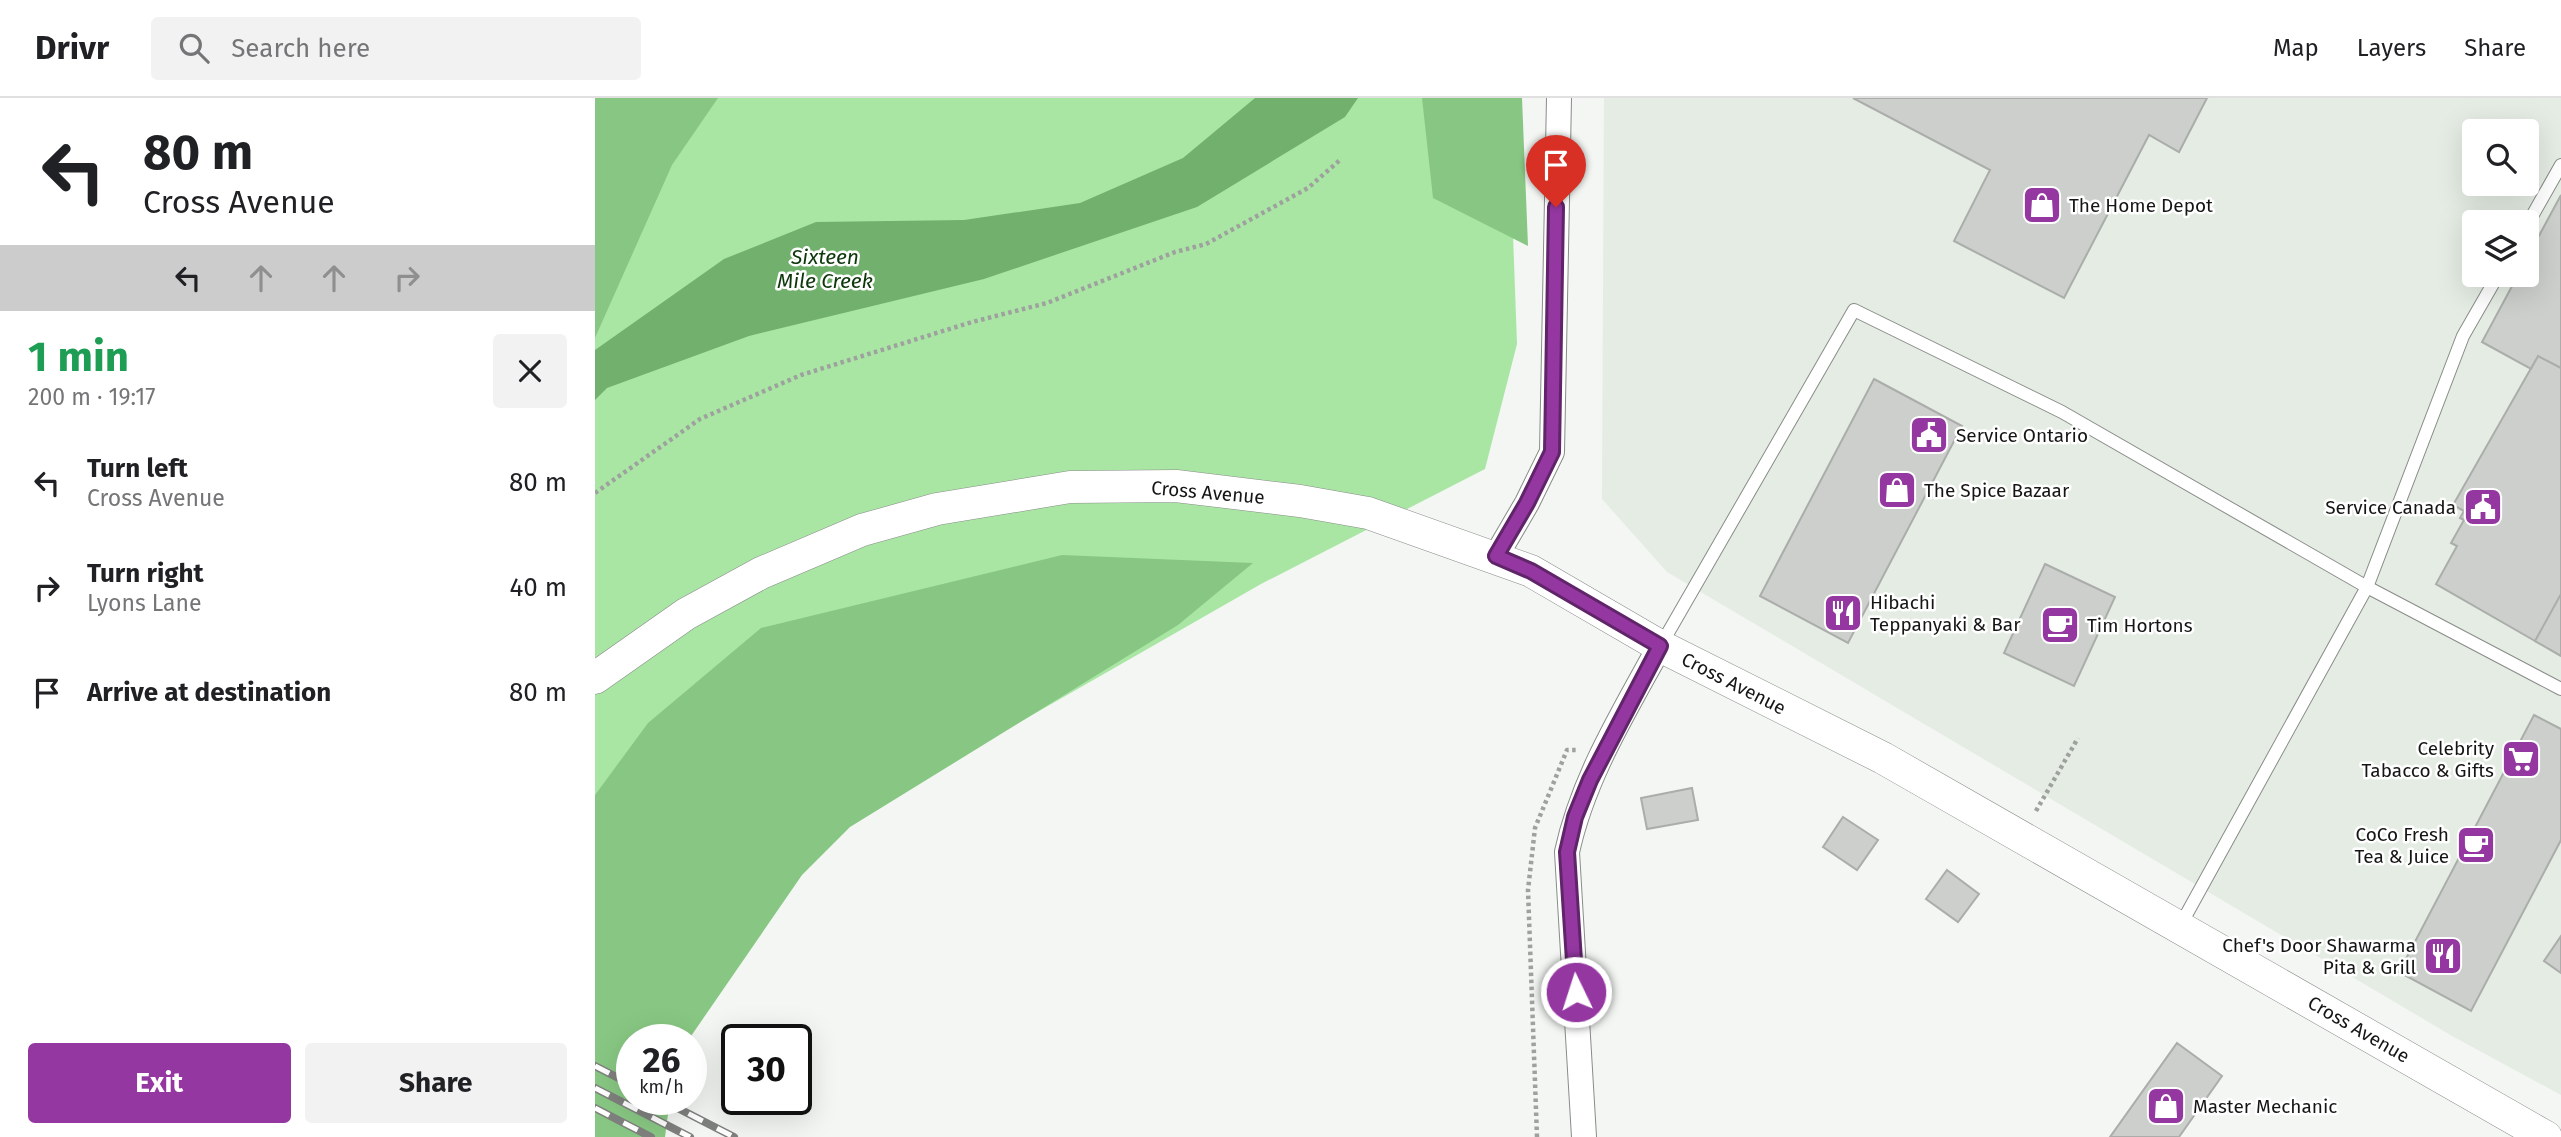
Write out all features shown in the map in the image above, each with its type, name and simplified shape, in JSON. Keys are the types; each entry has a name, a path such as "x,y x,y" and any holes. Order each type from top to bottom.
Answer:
{"street":[{"path":"1496,556 1527,503 1552,452 1559,98"},
{"name":"Cross Avenue","path":"595,678 686,614 750,578 862,530 937,509 1070,487 1176,486 1300,501 1368,513 1496,556 1531,571 1660,646 1883,758 2546,1137"},
{"path":"1584,1137 1567,852 1575,817 1590,780 1660,646"}],"lane":[{"path":"2536,210 2561,165"},
{"path":"2180,926 2367,587 2463,336 2491,287"},
{"path":"1660,646 1854,310 2062,412 2367,587 2561,689"}],"path":[{"path":"595,493 700,419 801,375 972,322 1047,303 1175,252 1206,244 1308,188 1340,160"},
{"path":"2022,836 2078,738"},
{"path":"1537,1137 1528,890 1535,828 1567,750 1580,750"}],"shaded area":[{"path":"595,98 1508,98 1517,344 1485,469 1261,584 718,895 641,1024 616,1024 616,1043 595,1047"},
{"path":"595,98 718,98 672,165 595,338"},
{"path":"1422,98 1522,98 1528,246 1433,198"},
{"path":"1604,98 2561,98 2561,1095 2454,1037 1667,572 1602,499"},
{"path":"1062,555 1253,563 1178,625 850,827 802,875 699,1024 616,1024 616,1115 668,1115 665,1137 595,1137 595,795 648,723 761,628"}],"water":[{"name":"Sixteen Mile Creek","path":"1255,98 1358,98 1345,117 1197,207 984,279 749,336 607,388 595,400 595,350 724,259 816,222 964,220 1080,203 1183,158"}],"building":[{"name":"The Home Depot","path":"1853,98 2207,98 2179,152 2149,135 2064,298 1954,241 1990,170"},
{"path":"2561,195 2561,368 2538,356 2531,369 2482,342 2512,287 2539,287 2539,236"},
{"path":"2538,356 2561,368 2561,594 2535,641 2436,584 2457,546 2451,543 2464,520 2460,518 2464,511 2453,505"},
{"path":"1874,379 1962,426 1848,643 1760,596"},
{"name":"Tim Hortons","path":"2045,564 2115,597 2074,686 2004,653"},
{"path":"2561,594 2561,656 2535,641"},
{"path":"2534,715 2561,729 2561,840 2471,1011 2399,972"},
{"path":"1692,788 1698,820 1647,829 1641,798"},
{"path":"1843,817 1878,840 1857,870 1823,847"},
{"path":"1947,870 1979,894 1958,922 1926,899"},
{"path":"2561,936 2561,973 2544,961"},
{"name":"Master Mechanic","path":"2177,1043 2222,1076 2179,1137 2110,1137"}],"railway":[{"path":"595,1066 616,1077"},
{"path":"595,1088 690,1137"},
{"path":"595,1108 651,1137"},
{"path":"691,1115 734,1137"}],"place":[{"name":"The Home Depot","path":"2042,205"},
{"name":"Service Ontario","path":"1929,435"},
{"name":"The Spice Bazaar","path":"1897,490"},
{"name":"Service Canada","path":"2483,507"},
{"name":"Hibachi Teppanyaki & Bar","path":"1843,613"},
{"name":"Tim Hortons","path":"2060,625"},
{"name":"Celebrity Tabacco & Gifts","path":"2521,759"},
{"name":"CoCo Fresh Tea & Juice","path":"2476,845"},
{"name":"Chef's Door Shawarma Pita & Grill","path":"2443,956"},
{"name":"Master Mechanic","path":"2166,1106"}],"route":[{"path":"1556,207 1552,452 1527,503 1496,556 1531,571 1660,646 1590,780 1575,817 1567,852 1576,992"}]}
